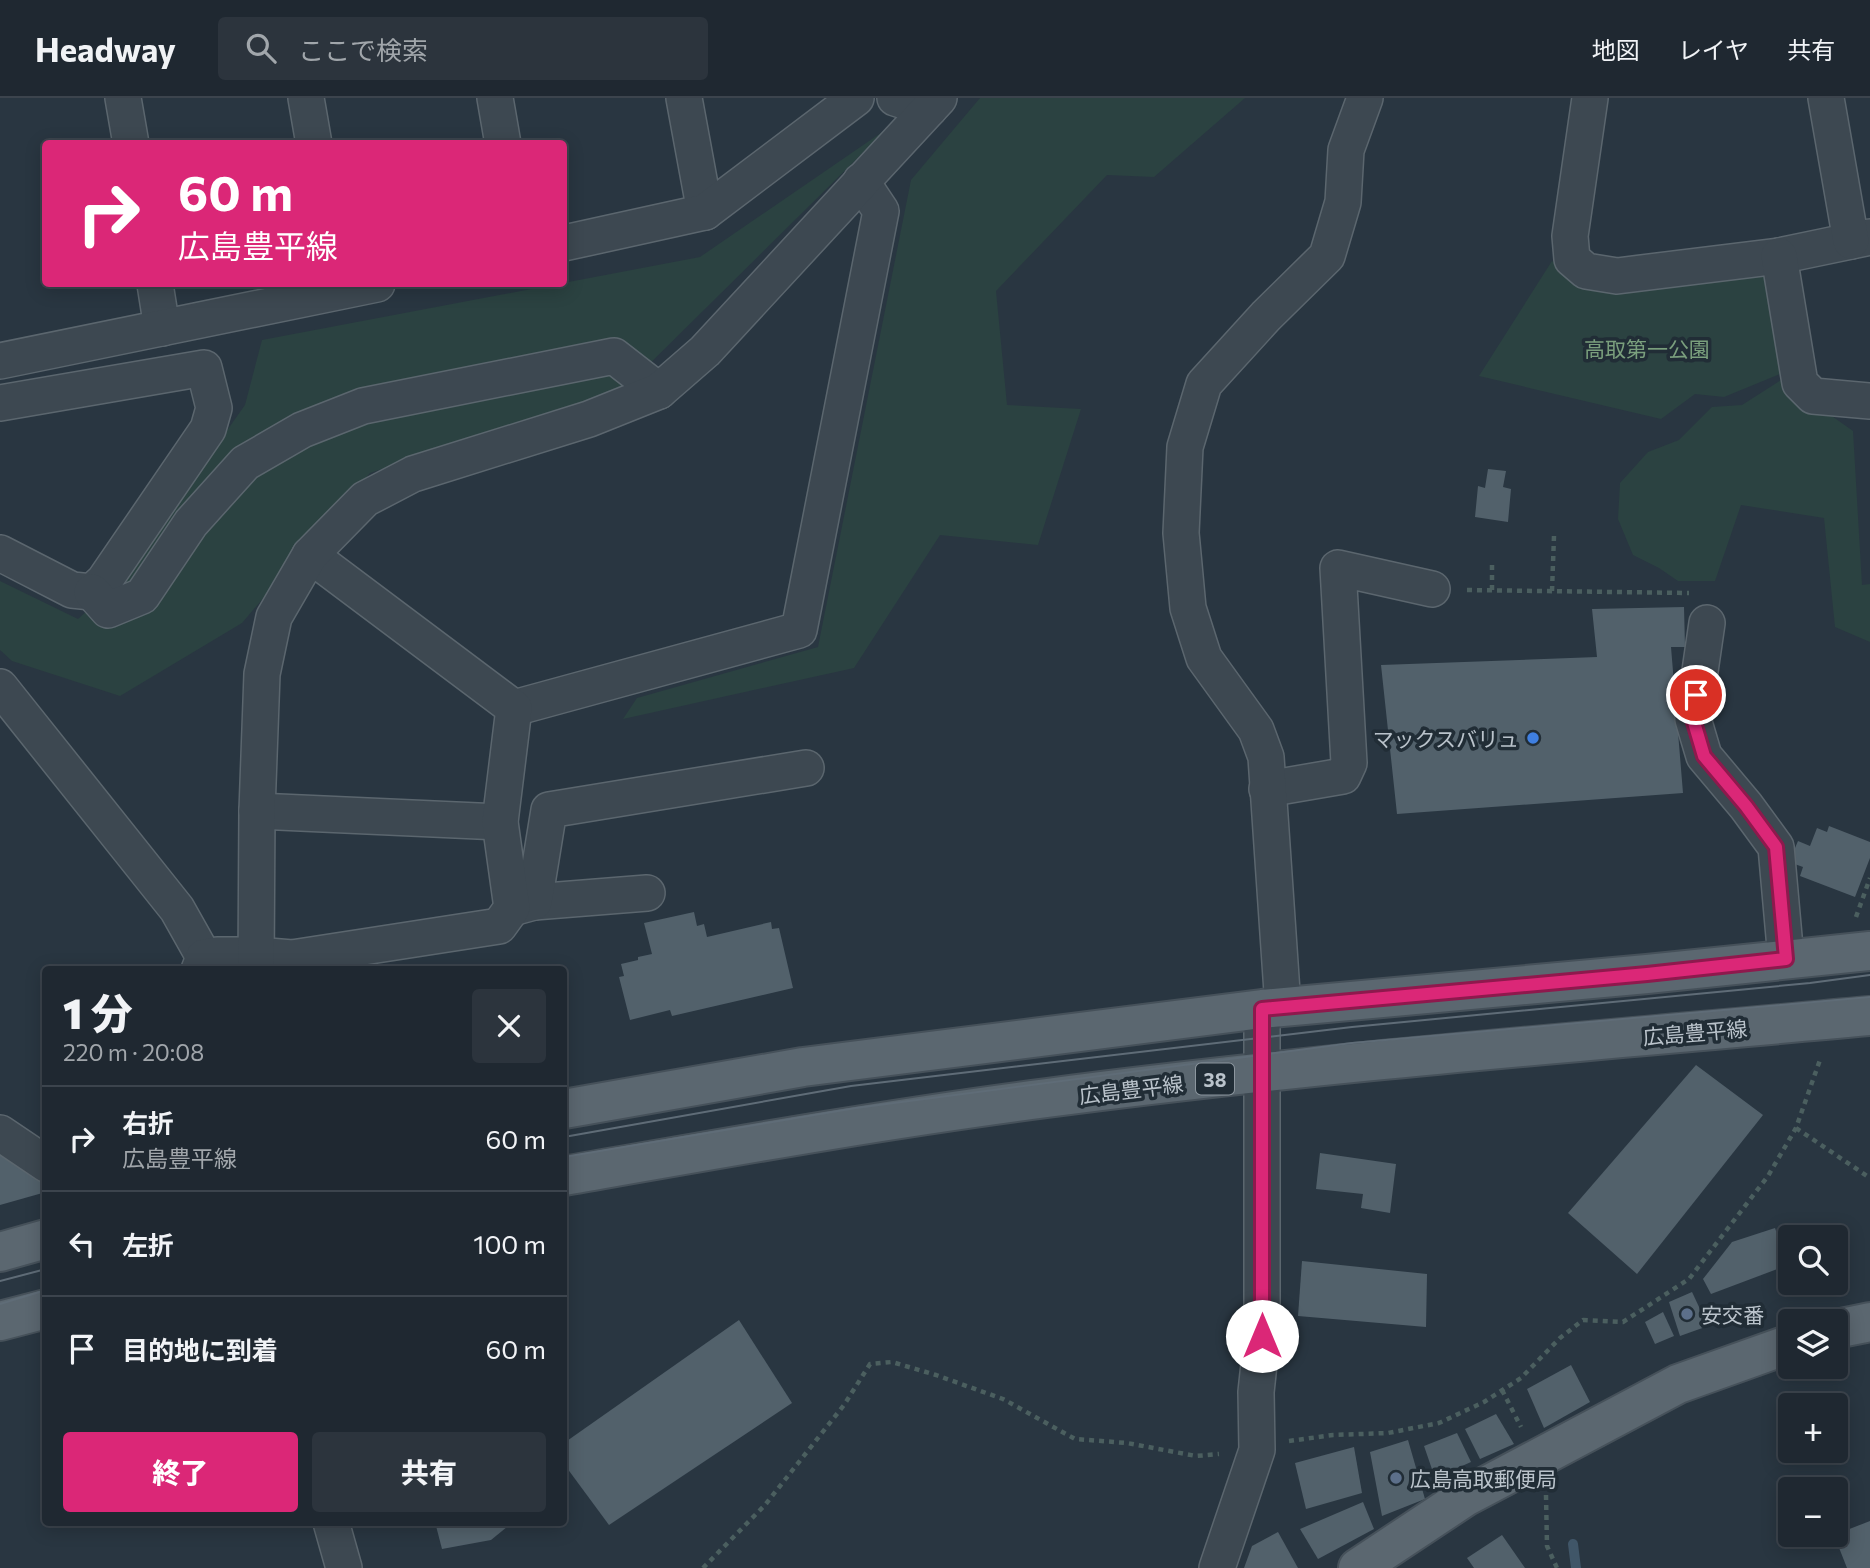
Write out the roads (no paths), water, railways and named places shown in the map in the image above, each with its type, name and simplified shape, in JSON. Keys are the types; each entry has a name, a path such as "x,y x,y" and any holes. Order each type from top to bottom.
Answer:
{"main road":[{"path":"567,1108 803,1067 1272,1008 1786,959 1861,938"},
{"name":"広島豊平線","path":"567,1175 808,1133 1034,1100 1263,1073 1870,1016"},
{"path":"0,1252 42,1240"},
{"path":"0,1321 42,1310"},
{"path":"1848,1327 1870,1322"},
{"path":"1357,1568 1465,1497 1678,1384 1778,1348"}],"street":[{"path":"123,98 130,140"},
{"path":"306,98 313,140"},
{"path":"495,98 502,140"},
{"path":"684,98 705,212"},
{"path":"567,242 705,212 856,98"},
{"path":"895,98 934,103"},
{"path":"1217,1568 1257,1450 1256,1392 1262,1336 1263,1073 1272,1008 1267,789 1266,757 1256,730 1204,658 1188,608 1181,533 1185,447 1204,384 1326,256 1343,202 1346,150 1365,98"},
{"path":"1590,98 1570,236 1572,259 1586,271 1616,276 1779,256 1860,239 1826,98"},
{"path":"256,962 257,811 262,674 274,617 310,555 365,499 413,474 589,419 659,391 705,351 934,103"},
{"path":"514,708 799,631 881,211 861,181"},
{"path":"1779,256 1800,383 1812,396 1870,401"},
{"path":"155,287 162,328"},
{"path":"0,361 339,288"},
{"path":"0,553 72,590 92,592 108,610 142,596 191,523 245,463 302,430 363,407 614,356 659,391"},
{"path":"0,403 204,368 214,408 208,429 104,581 92,592"},
{"path":"310,555 514,708"},
{"path":"1267,789 1343,776 1349,763 1338,568 1432,589"},
{"path":"1707,623 1693,719 1704,756 1776,847 1786,959"},
{"path":"0,687 177,909 202,963 217,955 256,962 292,958 499,926 523,905 549,810 806,768"},
{"path":"514,708 500,822 523,905"},
{"path":"257,811 500,822"},
{"path":"523,905 647,893"},
{"path":"0,1133 42,1161"},
{"path":"332,1526 345,1568"}],"waterway":[{"path":"1573,1544 1576,1568"}],"tram line":[{"path":"567,1136 851,1086 1352,1027 1870,975"},
{"path":"567,1156 856,1108 1352,1043 1870,997"},
{"path":"0,1281 42,1270"},
{"path":"0,1304 42,1291"}],"place":[{"name":"マックスバリュ","path":"1533,738"},
{"name":"安交番","path":"1687,1314"},
{"name":"広島高取郵便局","path":"1396,1478"}],"park label":[{"name":"高取第一公園","path":"1647,348"}]}
